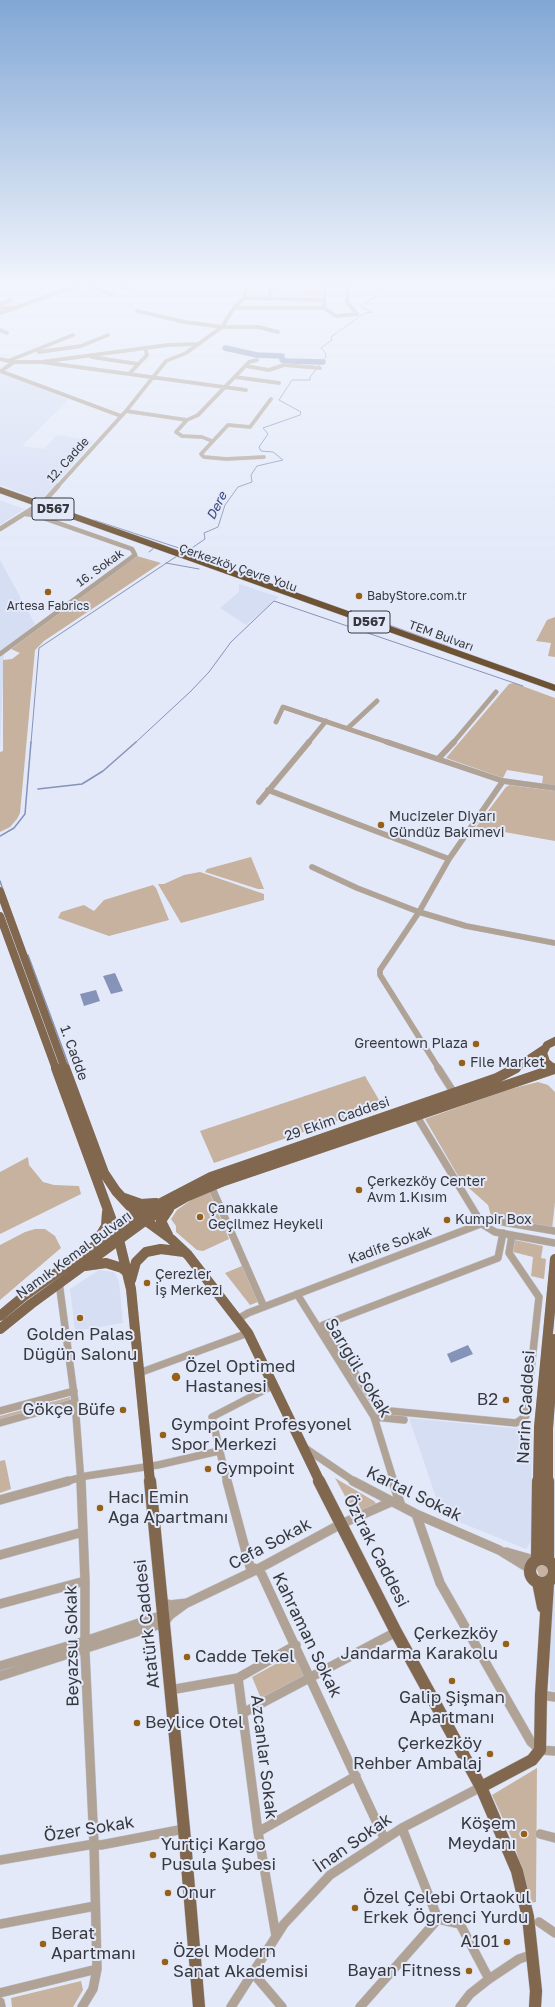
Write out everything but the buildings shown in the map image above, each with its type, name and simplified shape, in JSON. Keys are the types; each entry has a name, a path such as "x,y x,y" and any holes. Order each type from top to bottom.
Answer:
{"highway":[{"name":"D567","path":"0,490 38,506"},
{"name":"Çerkezköy Çevre Yolu","path":"0,495 105,528 154,548"},
{"name":"Çerkezköy Çevre Yolu","path":"38,506 469,661"},
{"name":"TEM Bulvarı","path":"181,557 555,688"},
{"name":"TEM Bulvarı","path":"469,661 555,692"}],"main road":[{"name":"1. Cadde","path":"0,891 104,1173 122,1197 142,1217"},
{"name":"1. Cadde","path":"0,916 117,1235"},
{"name":"29 Ekim Caddesi","path":"142,1217 160,1202 211,1177 497,1078 523,1064 544,1049 547,1045 555,1041"},
{"path":"544,1049 544,1058 554,1069"},
{"name":"29 Ekim Caddesi","path":"142,1217 171,1206 211,1186 554,1069"},
{"path":"122,1197 141,1204 160,1202"},
{"path":"171,1206 163,1215 161,1221 171,1239"},
{"path":"93,1247 104,1230 107,1209"},
{"name":"Namık Kemal Bulvarı","path":"6,1315 80,1268 117,1235 142,1217"},
{"name":"Öztrak Caddesi","path":"142,1217 171,1239 184,1252 248,1334 274,1385 301,1445 396,1632 481,1787 517,1871 528,1917 531,1956 536,1991 535,2007"},
{"name":"Namık Kemal Bulvarı","path":"0,1330 6,1315 93,1247 117,1235"},
{"name":"Atatürk Caddesi","path":"117,1235 131,1289 184,1829 199,2007"},
{"path":"131,1289 133,1268 142,1255 154,1249 184,1252"},
{"name":"Narin Caddesi","path":"537,1562 537,1433 555,1259"},
{"path":"80,1268 106,1263 127,1272"},
{"name":"Narin Caddesi","path":"537,1562 555,1339"},
{"path":"537,1562 532,1577 550,1578"},
{"path":"481,1787 532,1760 540,1750 544,1618 550,1578 537,1562"}],"street":[{"path":"21,379 121,416"},
{"name":"12. Cadde","path":"0,530 38,506 126,411 152,379"},
{"path":"158,379 246,390"},
{"path":"212,441 202,437 177,434 176,432 187,420 198,415 222,388 233,379"},
{"path":"247,379 279,383"},
{"path":"264,457 226,459 201,456 200,454 208,448 212,441 228,425 250,427 271,399"},
{"path":"126,411 187,420"},
{"name":"16. Sokak","path":"0,654 135,555 132,549 35,515 26,514"},
{"path":"438,759 474,720 496,692"},
{"path":"348,728 376,701"},
{"path":"276,722 283,707 503,781 555,788"},
{"path":"259,802 326,721"},
{"path":"454,1093 380,975 380,970 419,912 449,859 503,781"},
{"path":"268,790 449,859"},
{"path":"312,867 357,888 419,912 466,926 555,943"},
{"path":"416,1115 482,1224 495,1232 555,1243"},
{"path":"211,1186 264,1307"},
{"name":"Kadife Sokak","path":"238,1320 248,1313 491,1220 555,1230"},
{"path":"503,1234 498,1258 323,1325 380,1410 516,1422 526,1416 539,1297 509,1253 512,1235"},
{"name":"Beyazsu Sokak","path":"59,1282 74,1391 81,1477 85,1581 85,1645 94,1844 97,1969 93,1989 82,2007"},
{"name":"Sarıgül Sokak","path":"297,1294 374,1417 401,1506"},
{"path":"139,1372 248,1334"},
{"name":"Kahraman Sokak","path":"274,1385 212,1417 219,1451 250,1567 258,1569 296,1645 384,1838"},
{"path":"0,1411 74,1391"},
{"path":"0,1423 75,1402"},
{"path":"374,1417 404,1420"},
{"name":"Kartal Sokak","path":"301,1445 334,1470 391,1502 499,1550 537,1562"},
{"path":"0,1500 81,1477 148,1466 219,1451"},
{"name":"Cefa Sokak","path":"162,1602 170,1605 187,1603 258,1569 341,1524 391,1502"},
{"path":"416,1514 440,1583 531,1742 540,1750 555,1751"},
{"path":"0,1555 83,1532"},
{"path":"0,1604 85,1581"},
{"path":"0,1676 85,1645 163,1619 187,1603"},
{"path":"243,1713 396,1632"},
{"path":"0,1666 85,1645"},
{"path":"170,1690 238,1678 296,1645"},
{"name":"Azcanlar Sokak","path":"238,1678 258,1832 276,1936"},
{"path":"541,1695 555,1697"},
{"path":"258,1832 356,1776"},
{"name":"İnan Sokak","path":"231,2007 284,1924 330,1875 384,1838 481,1787"},
{"path":"402,1828 438,1919"},
{"name":"Özer Sokak","path":"0,1860 94,1844 101,1845 184,1829"},
{"path":"540,1834 555,1838"},
{"path":"0,1924 95,1906"},
{"path":"438,1919 460,1924 489,1979"},
{"path":"360,2007 438,1919"},
{"path":"539,1922 555,1933"},
{"path":"460,2007 470,1994 489,1979 519,1959 531,1956"},
{"path":"0,1993 97,1969"},
{"path":"253,1973 282,2007"},
{"path":"0,2002 1,2007"}],"shaded area":[{"path":"0,379 18,379 69,399 22,446 44,449 57,435 94,441 42,499 38,499 0,485"},
{"path":"0,500 24,509 0,525"},
{"path":"137,556 161,563 44,641 35,650 20,813 10,827 0,832 0,752 3,751 3,660 12,659 20,653 11,649"},
{"path":"0,560 35,624 4,653 0,751"},
{"path":"239,584 279,597 246,625 220,608 239,592"},
{"path":"555,617 555,657 548,656 551,643 536,641 547,620"},
{"path":"514,683 555,698 555,786 542,784 543,776 507,770 503,778 446,758 509,684"},
{"path":"510,785 555,791 555,841 476,827 506,787"},
{"path":"251,857 264,889 258,889 205,872 207,869"},
{"path":"200,872 264,894 264,900 181,923 158,884 164,884 184,875"},
{"path":"153,885 156,888 169,920 109,936 58,918 61,912 84,905 94,911 104,900"},
{"path":"365,1076 382,1105 214,1163 200,1131"},
{"path":"538,1082 548,1085 555,1092 555,1202 552,1229 492,1219 488,1205 461,1181 425,1119 510,1089"},
{"path":"28,1157 29,1165 43,1182 54,1185 79,1186 81,1194 0,1234 0,1172"},
{"path":"209,1191 229,1239 203,1251 197,1250 176,1232 176,1226 171,1219 177,1210 198,1195"},
{"path":"35,1229 45,1229 55,1236 61,1248 0,1300 0,1245 25,1232"},
{"path":"515,1240 543,1246 541,1258 546,1259 544,1279 531,1276 533,1257 513,1252"},
{"path":"242,1266 258,1302 250,1305 225,1273"},
{"path":"99,1270 114,1272 119,1281 123,1323 75,1331 70,1289"},
{"path":"70,1397 70,1401 0,1420 0,1416"},
{"path":"409,1418 532,1430 531,1541 526,1549 442,1515"},
{"path":"5,1460 11,1489 0,1493 0,1461"},
{"path":"335,1478 374,1501 378,1506 356,1516"},
{"path":"537,1564 542,1564 547,1567 549,1572 547,1578 542,1578 539,1576 536,1567"},
{"path":"555,1590 555,1691 550,1690 550,1593"},
{"path":"294,1654 305,1677 262,1701 252,1677"},
{"path":"537,1768 536,1902 531,1903 514,1843 492,1795"},
{"path":"81,1981 83,1990 73,2007 12,2007 11,1998"}],"water":[{"path":"115,973 123,991 111,994 103,976"},
{"path":"96,990 100,1001 84,1006 80,994"},
{"path":"468,1345 473,1354 451,1363 447,1354"}],"waterway":[{"name":"Dere","path":"189,550 205,539 204,533 218,527 225,505 238,487 252,482 251,475 257,466 283,460 273,452 261,451 259,447 268,434 263,428 300,415 301,412 279,400 292,380 310,380 310,379"},
{"path":"94,520 185,550"},
{"path":"149,552 154,548"},
{"name":"Dere","path":"182,552 189,550"},
{"path":"189,550 194,551 201,559"},
{"name":"Dere","path":"166,563 177,556"},
{"path":"31,743 39,648 166,563"},
{"path":"166,563 199,569"},
{"path":"135,743 191,691 209,672 231,642 274,601 523,686"},
{"path":"356,613 450,647"},
{"path":"0,836 14,828 25,814 31,742"},
{"path":"38,789 82,784 103,771 136,742"},
{"path":"0,881 3,890"},
{"path":"28,955 69,1066"}],"place":[{"name":"Artesa Fabrics","path":"48,592"},
{"name":"BabyStore.com.tr","path":"359,596"},
{"name":"Mucizeler Diyarı Gündüz Bakımevi","path":"381,825"},
{"name":"Greentown Plaza","path":"476,1044"},
{"name":"File Market","path":"462,1063"},
{"name":"Çerkezköy Center Avm 1.Kısım","path":"359,1190"},
{"name":"Çanakkale Geçilmez Heykeli","path":"200,1217"},
{"name":"Kumpir Box","path":"447,1220"},
{"name":"Çerezler İş Merkezi","path":"147,1283"},
{"name":"Golden Palas Düğün Salonu","path":"80,1318"},
{"name":"Özel Optimed Hastanesi","path":"176,1377"},
{"name":"B2","path":"506,1400"},
{"name":"Gökçe Büfe","path":"123,1410"},
{"name":"Gympoint Profesyonel Spor Merkezi","path":"163,1435"},
{"name":"Gympoint","path":"208,1469"},
{"name":"Hacı Emin Ağa Apartmanı","path":"100,1508"},
{"name":"Çerkezköy Jandarma Karakolu","path":"506,1644"},
{"name":"Cadde Tekel","path":"187,1657"},
{"name":"Galip Şişman Apartmanı","path":"452,1681"},
{"name":"Beylice Otel","path":"137,1723"},
{"name":"Çerkezköy Rehber Ambalaj","path":"490,1754"},
{"name":"Köşem Meydanı","path":"524,1834"},
{"name":"Yurtiçi Kargo Pusula Şubesi","path":"153,1855"},
{"name":"Onur","path":"168,1893"},
{"name":"Özel Çelebi Ortaokul Erkek Öğrenci Yurdu","path":"355,1908"},
{"name":"A101","path":"507,1942"},
{"name":"Berat Apartmanı","path":"43,1944"},
{"name":"Özel Modern Sanat Akademisi","path":"165,1962"},
{"name":"Bayan Fitness","path":"469,1971"}]}
